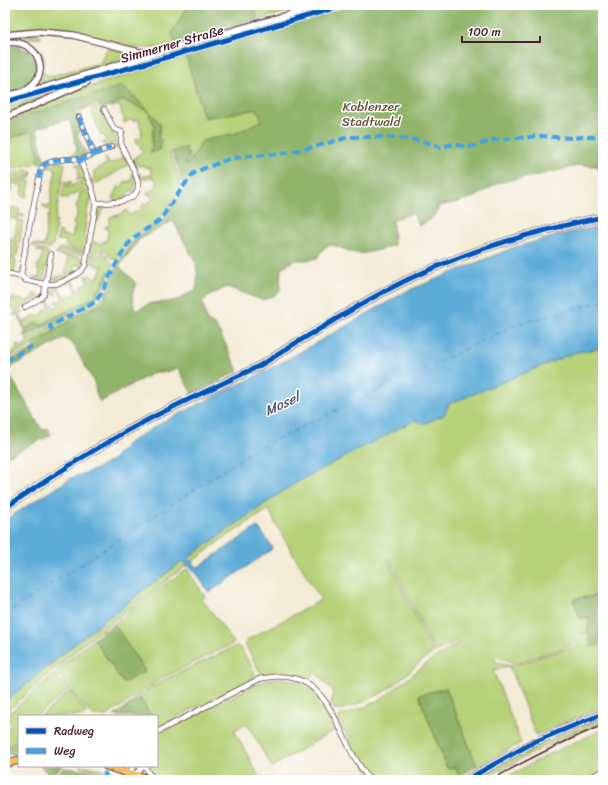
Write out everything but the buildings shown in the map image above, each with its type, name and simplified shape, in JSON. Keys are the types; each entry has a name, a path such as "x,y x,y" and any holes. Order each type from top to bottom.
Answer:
{"main road":[{"path":"5,508 65,468 103,445 156,415 258,366 356,307 399,284 443,264 508,240 603,217"},
{"path":"466,780 534,742 585,720 603,714"},
{"path":"5,764 18,760"},
{"path":"109,767 150,780"},
{"path":"130,774 139,780"}],"street":[{"name":"Simmerner Straße","path":"5,96 46,87 162,51 322,5"},
{"name":"Simmerner Straße","path":"5,102 100,77 345,5"},
{"path":"5,36 39,32 73,35 131,50 146,52 162,51"},
{"path":"5,43 16,42 28,46 36,53 40,61 41,70 39,76 29,87 18,94"},
{"path":"5,118 100,77"},
{"path":"96,203 116,203 122,201 133,196 138,188 137,180 121,142 122,132 114,129 104,109"},
{"path":"79,117 94,154"},
{"path":"21,276 26,243 41,169 43,166 48,163 67,159 80,160 111,147"},
{"path":"5,273 21,276 25,280 55,284 81,272 86,266 96,203 92,188 80,160"},
{"path":"25,307 44,294 51,254"},
{"path":"158,732 260,679 278,676 294,678 307,683 323,698 334,716 352,753 369,780"},
{"path":"130,774 133,767"},
{"path":"130,774 139,771 143,767"},
{"path":"145,767 154,780"},
{"path":"584,780 603,771"}],"green space":[{"path":"5,5 189,5 172,32 175,43 160,48 136,48 64,30 38,27 5,31"},
{"path":"189,5 254,5 257,20 175,43 172,32"},
{"path":"254,5 311,5 257,20"},
{"name":"Koblenzer Stadtwald","path":"355,5 603,5 603,171 596,166 581,165 498,183 477,196 455,203 438,206 438,210 430,220 419,226 413,213 393,220 394,245 366,253 354,253 330,245 324,248 317,258 309,260 295,260 281,268 280,291 276,295 262,300 227,287 211,295 202,301 207,321 215,325 238,371 192,394 178,368 166,372 155,372 100,402 94,382 73,344 62,337 61,340 6,369 42,430 48,428 51,435 7,456 7,448 11,448 5,439 5,366 36,349 32,343 55,331 76,316 104,303 108,290 106,288 129,245 136,238 161,221 184,189 179,169 172,152 186,147 188,155 190,155 185,164 188,165 202,141 237,133 262,120 257,109 204,118 186,55","holes":["173,221 196,263 197,285 195,291 182,298 168,302 151,303 137,310 134,307 132,294 137,284 119,266 140,239"]},
{"path":"39,34 41,38 5,39 5,38"},
{"path":"31,43 37,46 42,52 44,58 43,65 38,53 28,44"},
{"path":"5,47 19,47 31,53 38,63 38,69 36,75 29,84 5,93"},
{"path":"112,48 133,54 143,54 34,86 44,72 47,77 100,63 106,50"},
{"path":"186,55 204,118 258,109 263,120 237,133 202,141 188,165 185,164 188,155 186,148 170,153 178,174 180,187 163,213 156,222 131,239 117,260 113,260 105,250 99,251 95,256 90,256 89,248 91,247 91,242 102,244 103,241 106,242 108,229 105,228 106,226 109,226 110,217 127,210 129,215 138,211 139,212 144,203 148,204 149,201 151,202 153,198 151,197 152,195 147,194 148,191 150,192 156,188 157,185 157,181 152,177 140,180 137,175 140,174 142,177 151,175 152,173 149,167 145,168 143,165 138,166 137,164 133,165 133,162 131,162 136,158 136,156 143,152 138,143 136,143 136,139 142,138 142,132 138,119 133,121 132,119 124,123 123,121 125,120 119,105 111,108 110,106 123,100 148,111 155,127 153,129 151,153 159,140 158,135 161,127 156,118 123,86 13,120 5,127 5,120 63,96"},
{"path":"123,86 156,118 161,127 159,134 161,141 160,150 151,153 153,129 155,127 148,111 123,100 105,108 102,108 96,103 75,112 81,126 78,127 79,129 82,128 81,132 77,134 87,154 81,157 71,156 77,150 71,124 69,121 65,120 37,128 45,162 37,163 35,161 39,157 32,131 5,140 5,127 13,120 80,98"},
{"path":"62,91 5,115 5,107"},
{"path":"96,103 101,106 117,142 105,147 103,142 106,140 104,135 101,136 91,107 80,111 80,116 77,111"},
{"path":"32,131 39,157 34,162 35,163 17,168 6,167 6,165 8,165 9,157 5,156 5,140"},
{"path":"119,144 128,165 98,183 93,184 90,180 95,177 93,172 99,170 98,168 107,163 105,159 107,159 109,164 123,158 118,147 113,149 113,147"},
{"path":"63,162 65,164 55,221 57,221 57,223 54,225 56,226 53,245 50,248 32,246 33,244 44,246 50,210 45,209 45,207 42,206 51,206 51,194 56,169 47,167 44,168 47,166"},
{"path":"76,163 80,165 86,177 76,181 78,179 78,170 80,170 78,166 76,166"},
{"path":"29,170 27,177 29,177 32,171 30,180 5,176 5,171 18,173"},
{"path":"132,173 136,182 135,189 130,191 127,194 128,196 121,200 114,201 113,198 119,186 122,187 125,181 129,182 132,180"},
{"path":"5,178 30,182 27,197 22,196 22,188 18,184 12,183 12,192 5,190"},
{"path":"87,179 90,186 67,198 62,198 65,181 72,182 67,185 67,188"},
{"path":"91,190 93,199 89,200 90,205 88,205 84,238 88,239 86,251 67,247 65,245 66,241 57,240 59,231 62,232 61,235 72,237 75,226 73,224 74,220 76,220 78,208 76,207 80,195 79,193"},
{"path":"105,205 105,207 99,216 98,222 96,220 98,208"},
{"path":"7,207 19,209 19,214 24,215 24,217 18,216 17,220 5,217 5,210 7,210"},
{"path":"18,220 23,221 19,243 5,241 5,237 14,239"},
{"path":"5,244 19,246 17,255 11,258 12,248 5,247"},
{"path":"61,248 82,252 81,255 58,251"},
{"path":"37,249 47,251 49,254 44,280 32,278 39,278 40,271 37,270 43,252 37,251"},
{"path":"104,252 114,265 110,273 109,271 105,277 97,294 44,324 36,323 25,329 17,313 22,310 23,312 19,314 24,322 36,315 37,317 43,314 42,313 49,308 49,304 46,303 45,300 41,302 40,300 46,295 51,305 53,304 55,308 59,306 56,301 62,300 62,297 57,290 54,291 55,296 50,286 58,286 64,297 75,294 76,291 72,283 66,284 66,282 72,279 79,291 81,289 80,287 88,282 85,276 88,277 89,275 95,280 97,276 99,276 99,272 101,271 102,267 88,262 90,258 95,258"},
{"path":"56,253 82,258 84,260 82,266 75,265 74,269 78,270 65,278 50,280 49,279 66,275 67,273 67,257 60,256 59,254 56,255"},
{"path":"10,259 16,260 14,274 5,272 5,267 10,263"},
{"path":"109,271 110,273 102,289 91,303 25,337 23,334 26,332 17,314 13,315 17,313 25,329 36,323 43,325 97,294 96,291 101,288"},
{"path":"108,290 104,303 76,316 55,331 33,343 33,345 5,359 5,351 7,354 18,348 16,345 18,344 20,347 28,343 26,340 50,327 52,331 54,331 52,326 93,305 101,299"},
{"path":"33,294 38,295 39,297 15,312 12,307 5,313 5,297 28,301 31,300"},
{"path":"35,347 36,349 5,366 5,362"},
{"path":"603,348 603,595 573,600 580,618 589,617 589,630 580,633 572,645 515,663 502,658 494,657 496,662 509,666 493,670 521,743 477,766 446,688 419,696 447,768 455,767 459,776 453,780 373,780 342,727 339,721 339,716 382,698 430,661 460,642 458,640 435,652 390,559 388,560 433,653 394,685 380,694 364,702 340,710 334,709 330,704 333,691 315,672 307,681 291,674 275,673 263,675 245,644 249,639 321,600 276,525 269,509 221,540 192,562 189,557 292,485 415,419 423,424 444,415 449,404 576,352"},
{"path":"183,561 187,565 83,644 5,713 5,702 10,697 77,642 113,614 122,609 134,597"},
{"path":"187,569 205,597 202,599 234,643 162,678 108,715 92,715 56,671 94,639 123,683 145,671 114,624"},
{"path":"603,595 603,645 591,646 588,628 589,617 580,618 574,601 578,598"},
{"path":"114,624 145,671 123,683 94,639"},
{"path":"589,632 591,646 603,645 603,708 536,735 509,666 573,648 582,634"},
{"path":"236,646 241,649 254,672 254,677 252,680 246,684 243,684 183,714 158,728 158,715 150,715 139,697 168,678"},
{"path":"54,674 67,689 67,691 37,715 18,715 18,741 6,747 5,729 12,725 6,716"},
{"path":"281,678 292,680 310,689 323,702 337,730 329,733 272,767 247,724 234,730 258,775 258,780 160,780 152,773 148,767 158,767 158,736 162,732 262,681"},
{"path":"446,688 477,766 459,776 455,767 447,768 419,695"},
{"path":"69,692 87,713 84,715 42,715"},
{"path":"139,697 150,715 115,715"},
{"path":"603,719 603,722 542,748 483,780 475,780 549,741"},
{"path":"603,730 603,780 501,780 564,747"},
{"path":"18,740 18,756 5,754 6,746"},
{"path":"41,767 62,767 50,776"},
{"path":"84,767 94,767 108,770 135,780 130,780 114,774"},
{"path":"65,768 103,773 106,780 63,780 57,774"}],"water":[{"name":"Mosel","path":"603,227 603,348 576,352 449,404 444,415 423,424 415,420 292,485 189,557 194,565 198,567 257,527 272,547 271,550 210,592 196,573 183,561 77,642 5,702 5,520 71,478 94,470 111,461 130,442 161,423 274,367 407,291 515,247 579,230"}],"ferry route":[{"path":"5,616 256,449 518,324 603,301"}],"railway":[{"path":"491,780 574,737 603,725"}],"marked path":[{"path":"79,117 94,154 80,160"},
{"path":"53,331 50,326 96,301 128,244 135,237 160,220 194,173 229,159 279,154 314,147 349,137 412,139 433,144 441,148 454,144 466,147 475,146 494,140 541,136 573,138 593,137 603,140"},
{"path":"94,154 111,147"},
{"path":"39,178 42,167 50,162 78,159 81,163"},
{"path":"5,361 32,346"},
{"path":"104,772 108,780"}],"cycle path":[{"path":"5,102 147,63 345,5"},
{"path":"5,508 61,471 137,425 257,367 363,303 413,277 465,255 520,237 603,217"},
{"path":"466,780 534,742 603,714"}]}
